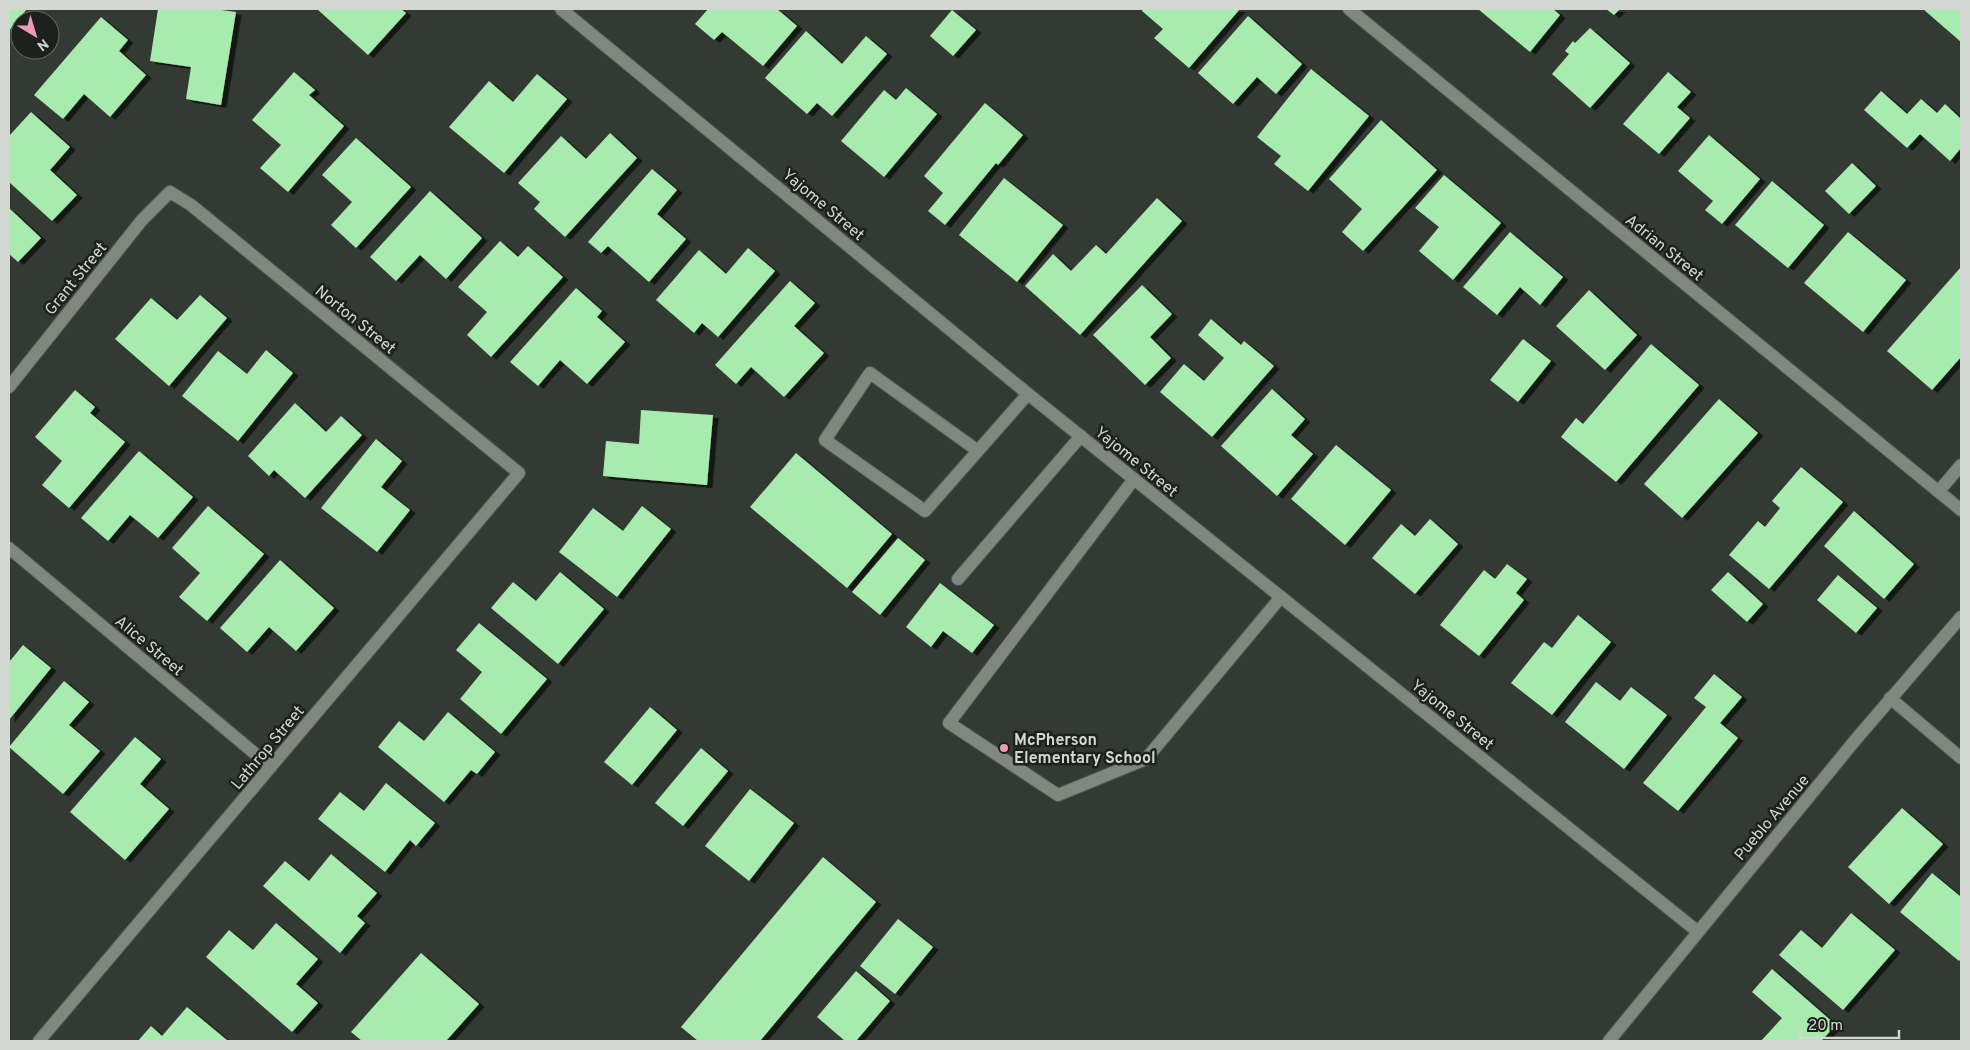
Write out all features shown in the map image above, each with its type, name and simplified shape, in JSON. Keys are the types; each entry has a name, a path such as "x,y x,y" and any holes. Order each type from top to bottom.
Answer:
{"street":[{"name":"Yajome Street","path":"561,9 1028,394 1698,931"},
{"name":"Adrian Street","path":"1349,9 1961,510"},
{"name":"Grant Street","path":"9,387 142,220 170,192"},
{"name":"Norton Street","path":"170,192 191,205 519,473"},
{"path":"978,451 870,373 825,440 925,511 978,451 1028,394"},
{"path":"958,579 1081,436"},
{"path":"1939,491 1961,465"},
{"name":"Lathrop Street","path":"39,1041 519,473"},
{"path":"1134,479 949,723 1058,796 1146,759 1281,597"},
{"name":"Alice Street","path":"9,548 271,767"},
{"name":"Pueblo Avenue","path":"1609,1041 1890,698 1961,617"},
{"path":"1890,698 1961,758"}],"building":[{"path":"9,9 27,9 10,10 9,31"},
{"path":"158,9 214,9 236,12 221,105 186,99 191,67 150,61"},
{"path":"317,9 401,9 406,13 368,55"},
{"path":"708,9 777,9 797,26 763,66 722,32 714,40 695,24"},
{"path":"1143,9 1240,9 1189,68 1154,38 1163,29 1142,11"},
{"path":"1478,9 1553,9 1560,15 1530,52"},
{"path":"1606,9 1620,9 1614,15"},
{"path":"1923,9 1961,9 1961,42"},
{"path":"952,10 976,30 953,56 930,36"},
{"path":"1248,16 1302,64 1276,94 1257,77 1233,104 1198,73"},
{"path":"101,17 128,40 119,51 146,75 110,117 84,94 63,119 34,95"},
{"path":"1590,28 1630,63 1590,108 1552,74 1569,54 1565,51 1573,41 1575,43"},
{"path":"806,31 842,64 866,36 887,54 832,116 817,103 807,114 765,78"},
{"path":"1311,69 1369,116 1308,191 1274,164 1281,156 1257,137"},
{"path":"294,72 315,90 309,95 344,126 288,192 260,168 281,145 252,120"},
{"path":"1668,72 1691,92 1677,107 1690,118 1659,154 1623,124"},
{"path":"537,74 567,99 504,173 449,127 489,81 513,102"},
{"path":"906,88 937,114 884,177 841,141 884,90 896,100"},
{"path":"1881,91 1907,114 1921,99 1937,113 1945,104 1961,119 1961,148 1950,161 1920,134 1907,148 1864,110"},
{"path":"985,103 1023,135 998,165 996,163 945,225 928,211 943,193 924,176"},
{"path":"31,112 70,147 50,170 77,195 52,221 9,182 9,136"},
{"path":"1381,120 1437,170 1363,251 1342,232 1362,209 1329,179"},
{"path":"610,133 637,158 565,237 534,209 540,202 518,183 561,136 586,159"},
{"path":"1709,135 1760,179 1722,224 1705,210 1713,201 1678,171"},
{"path":"356,138 411,187 356,248 331,225 352,202 322,175"},
{"path":"1852,163 1876,186 1849,214 1825,191"},
{"path":"652,169 677,190 657,214 686,239 649,282 608,246 601,253 588,242"},
{"path":"1444,175 1501,223 1453,280 1419,251 1439,227 1415,208"},
{"path":"1004,178 1063,225 1017,282 959,235"},
{"path":"1772,181 1824,225 1788,268 1735,225"},
{"path":"430,191 482,238 446,279 420,255 396,281 370,257"},
{"path":"1157,198 1182,221 1080,335 1025,286 1053,254 1071,271 1096,245 1106,254"},
{"path":"9,208 41,238 18,262 9,254"},
{"path":"1510,232 1563,277 1540,305 1520,287 1497,315 1463,287"},
{"path":"1848,232 1906,280 1863,332 1804,283"},
{"path":"500,241 518,257 528,246 563,277 491,357 467,335 487,312 458,287"},
{"path":"748,248 775,271 718,337 702,323 694,333 656,300 699,250 726,274"},
{"path":"1961,267 1961,357 1932,390 1887,351"},
{"path":"790,281 815,303 794,326 824,353 784,397 751,367 736,384 715,365"},
{"path":"1142,285 1172,314 1150,337 1171,358 1145,385 1093,335"},
{"path":"576,288 602,311 597,317 625,342 587,384 560,360 538,386 510,362"},
{"path":"1589,290 1637,335 1605,370 1556,326"},
{"path":"200,295 227,318 169,386 115,339 151,298 177,320"},
{"path":"1211,319 1241,345 1244,341 1274,366 1212,437 1160,392 1184,364 1204,381 1224,358 1198,335"},
{"path":"1523,339 1551,361 1518,402 1490,380"},
{"path":"1651,344 1699,385 1616,482 1561,437 1576,418 1583,424"},
{"path":"266,350 293,373 238,441 182,396 218,351 247,374"},
{"path":"1272,389 1305,419 1291,435 1313,454 1277,496 1221,446"},
{"path":"75,390 95,407 90,413 125,442 69,508 42,485 62,461 35,437"},
{"path":"1719,399 1758,433 1682,518 1644,484"},
{"path":"295,403 326,432 341,416 362,435 305,498 274,470 269,476 248,456"},
{"path":"641,410 713,415 707,485 603,476 606,441 639,444"},
{"path":"376,439 402,461 381,487 410,510 377,552 321,508"},
{"path":"1336,445 1391,490 1345,545 1291,499"},
{"path":"139,451 193,497 158,538 130,515 108,541 81,518"},
{"path":"796,453 892,534 847,588 750,507"},
{"path":"1801,467 1843,502 1769,589 1729,555 1758,521 1765,527 1780,508 1772,501"},
{"path":"208,506 264,554 207,621 179,597 200,573 172,548"},
{"path":"642,506 671,529 617,597 559,552 593,508 623,531"},
{"path":"1854,511 1914,564 1884,599 1824,546"},
{"path":"1430,519 1458,544 1415,594 1372,558 1401,524 1415,536"},
{"path":"898,538 925,560 880,615 852,592"},
{"path":"280,560 334,608 296,651 269,627 247,652 220,628"},
{"path":"1507,564 1527,579 1516,593 1524,600 1479,656 1440,625 1484,570 1495,579"},
{"path":"560,572 604,609 558,664 491,608 513,582 536,601"},
{"path":"1728,572 1763,604 1747,622 1711,590"},
{"path":"1838,575 1877,608 1856,633 1817,600"},
{"path":"940,583 994,625 972,653 943,631 931,647 906,627"},
{"path":"1578,615 1611,642 1552,715 1511,683 1544,642 1552,648"},
{"path":"479,623 547,679 501,734 460,699 482,672 456,650"},
{"path":"23,645 51,668 9,720 9,662"},
{"path":"1714,674 1742,697 1720,723 1738,738 1678,811 1643,783 1706,707 1694,698"},
{"path":"64,681 89,702 69,725 100,751 63,794 9,747"},
{"path":"1596,682 1620,701 1631,687 1667,715 1624,769 1565,722"},
{"path":"650,707 677,730 632,785 604,762"},
{"path":"448,712 495,752 477,774 471,770 444,802 378,747 399,721 424,741"},
{"path":"135,737 161,759 140,784 169,809 125,860 70,812"},
{"path":"701,748 728,771 683,826 655,803"},
{"path":"386,783 435,823 416,846 410,840 385,872 318,819 340,792 364,811"},
{"path":"750,789 794,823 749,881 705,846"},
{"path":"1902,808 1943,844 1889,904 1848,867"},
{"path":"331,854 377,893 357,916 365,923 340,953 263,886 285,861 309,881"},
{"path":"823,857 876,902 760,1041 698,1041 681,1027"},
{"path":"1932,873 1961,897 1961,958 1959,961 1900,912"},
{"path":"1851,913 1895,950 1843,1010 1779,955 1801,930 1822,948"},
{"path":"898,919 933,947 895,994 860,966"},
{"path":"276,923 318,959 296,984 318,1003 292,1032 206,957 229,930 253,950"},
{"path":"421,953 479,1004 446,1041 362,1041 351,1032"},
{"path":"1772,969 1836,1025 1821,1041 1761,1041 1782,1018 1752,992"},
{"path":"856,971 890,1001 856,1041 845,1041 817,1017"},
{"path":"187,1007 228,1041 138,1041 151,1026 162,1036"}],"place":[{"name":"McPherson Elementary School","path":"1004,748"}]}
